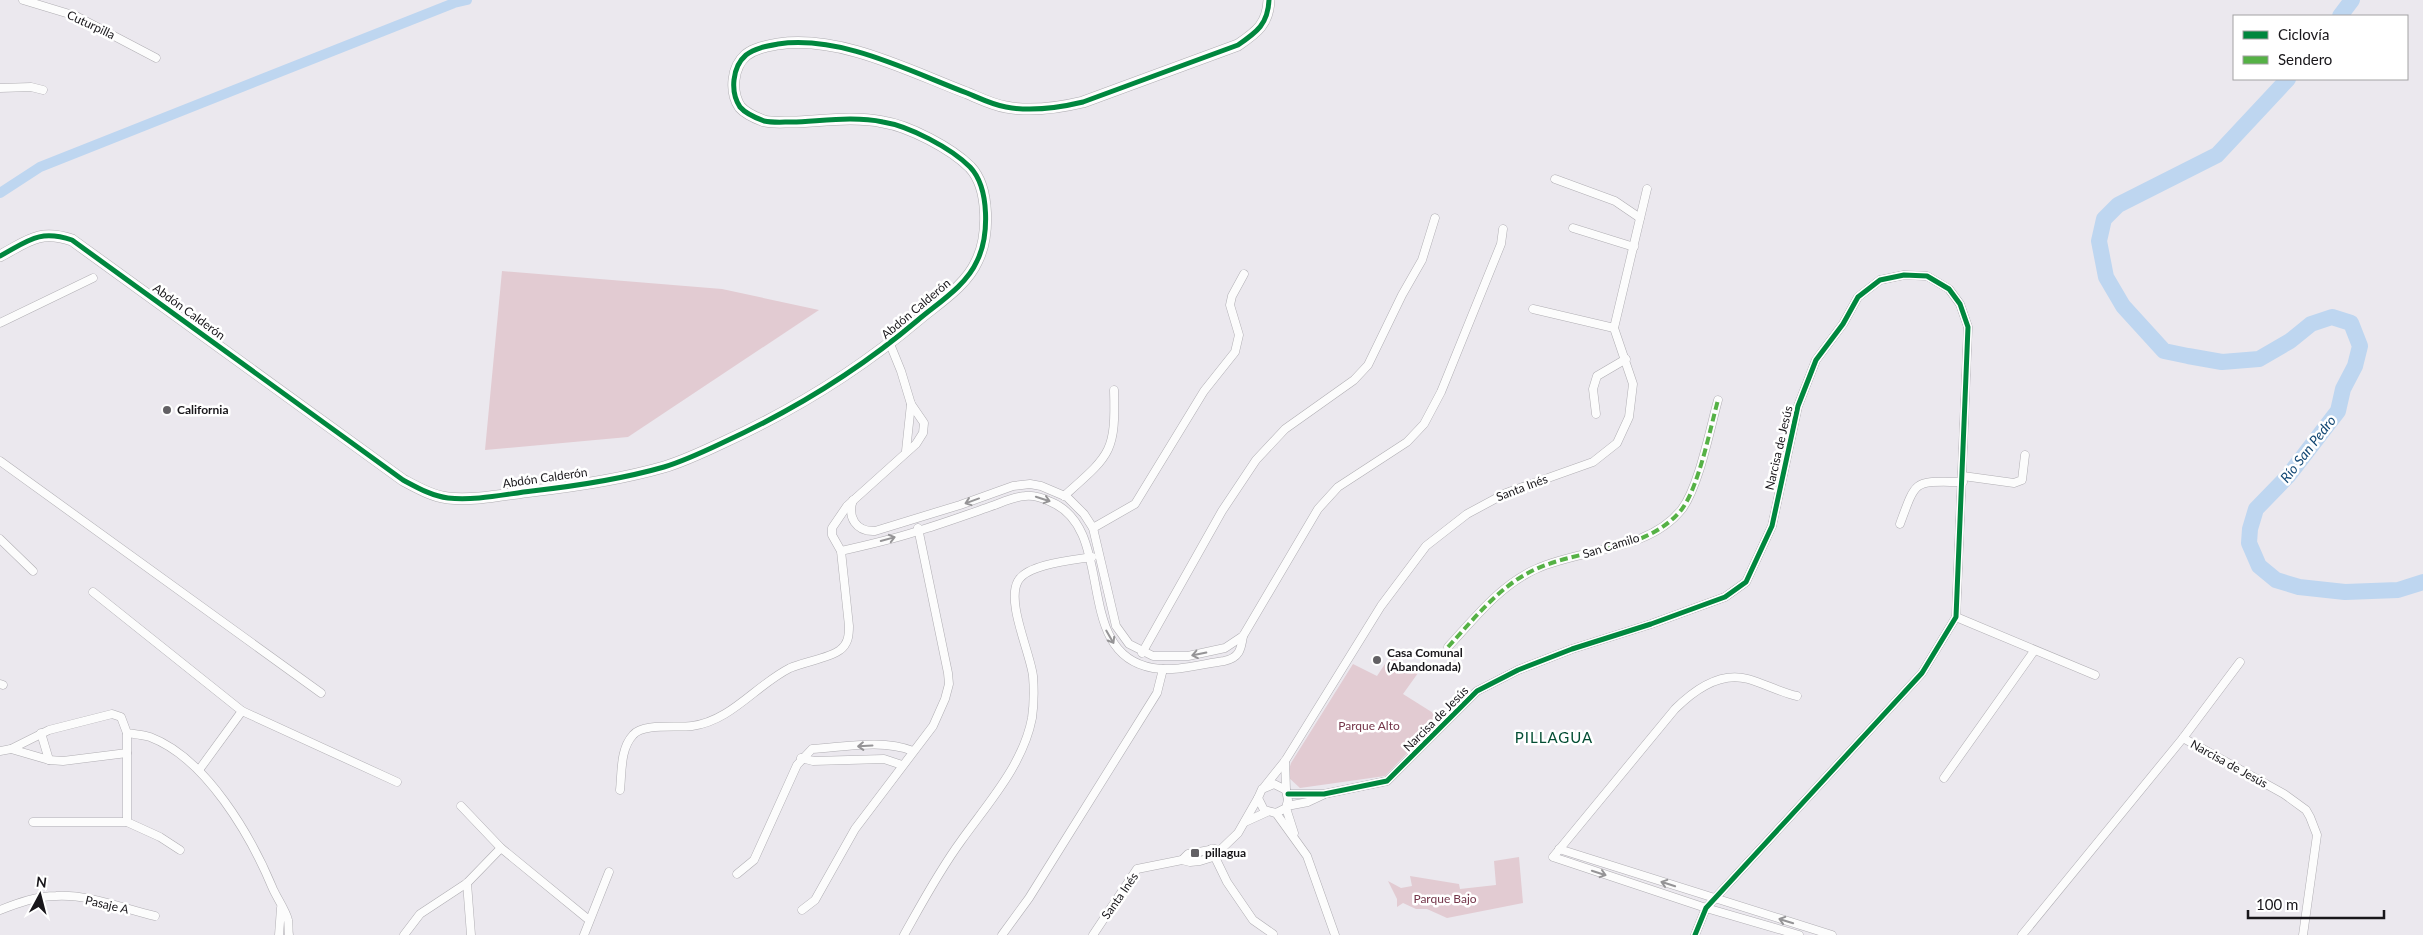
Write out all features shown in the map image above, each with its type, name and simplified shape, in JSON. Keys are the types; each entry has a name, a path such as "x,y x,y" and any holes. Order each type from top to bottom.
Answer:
{"street":[{"name":"Cuturpilla","path":"23,0 76,16 156,58"},
{"name":"Abdón Calderón","path":"0,256 39,236 49,234 72,240 403,480 431,494 450,498 552,488 642,473 672,464 753,429 820,391 890,344 960,285 977,262 985,220 985,199 971,168 946,150 917,134 884,122 848,119 768,122 752,116 740,107 734,84 734,74 738,63 747,54 763,46 791,42 824,44 867,56 1005,107 1056,108 1083,102 1238,45 1258,31 1265,22 1269,0"},
{"path":"0,88 31,87 42,90"},
{"path":"1555,179 1615,201 1640,218"},
{"path":"1533,309 1614,328 1647,189"},
{"path":"1142,653 1222,510 1256,460 1285,429 1354,380 1368,365 1422,260 1435,218"},
{"path":"1574,228 1634,247"},
{"path":"840,552 919,531 1012,499 1035,497 1059,505 1069,513 1082,532 1106,631 1114,644 1127,657 1140,664 1163,669 1231,660 1239,653 1243,636 1318,509 1338,487 1407,442 1424,424 1440,392 1475,308 1501,244 1503,230"},
{"path":"1093,528 1135,504 1204,391 1235,352 1239,335 1230,305 1232,296 1244,274"},
{"name":"Narcisa de Jesús","path":"1287,792 1324,794 1387,781 1477,691 1518,670 1572,649 1651,624 1725,597 1746,582 1772,526 1798,406 1816,360 1843,324 1858,297 1880,280 1904,275 1927,276 1949,289 1960,304 1968,327 1956,618 1922,672 1706,908 1695,935"},
{"path":"0,323 93,278"},
{"name":"Santa Inés","path":"1265,786 1285,761 1381,606 1426,546 1467,514 1498,497 1593,462 1616,443 1629,417 1633,384 1614,328"},
{"path":"620,790 626,746 633,734 652,728 693,726 711,722 788,669 839,651 849,637 840,552 832,535 832,528 853,500 916,444 923,433 924,423 911,404 902,371 890,344"},
{"path":"1596,414 1593,389 1597,376 1626,359"},
{"path":"1064,496 1102,463 1110,450 1115,419 1114,390"},
{"name":"San Camilo","path":"1448,647 1502,590 1536,569 1634,541 1666,524 1682,508 1694,485 1718,400"},
{"path":"906,451 911,404"},
{"path":"1900,524 1912,491 1918,485 1924,482 1963,479 2014,483 2022,480 2025,455"},
{"path":"0,461 321,693"},
{"path":"853,500 851,511 853,520 865,530 875,531 1022,484 1041,486 1064,496 1077,506 1093,528 1116,626 1129,644 1142,653 1166,657 1188,656 1225,648 1243,636"},
{"path":"802,910 814,900 855,829 940,712 949,684 917,519"},
{"path":"0,538 32,570"},
{"path":"904,935 938,876 987,807 1021,754 1028,733 1033,703 1033,675 1014,597 1017,582 1021,576 1034,569 1098,555"},
{"path":"93,592 242,711 397,782"},
{"path":"1956,618 2095,675"},
{"path":"1944,778 2034,651"},
{"path":"2183,738 2240,662"},
{"path":"1002,935 1029,898 1157,693 1163,669"},
{"path":"1797,696 1777,691 1746,679 1726,678 1707,683 1688,696 1675,709 1553,857 1706,908 1798,935"},
{"path":"199,770 242,711"},
{"path":"0,751 11,749 41,733 112,714 121,717 127,733 127,822"},
{"path":"41,733 49,760"},
{"path":"127,733 149,737 163,744 199,770 216,789 263,863 281,908 288,919 289,935"},
{"name":"Narcisa de Jesús","path":"2022,935 2183,738 2284,794 2306,810 2316,835 2303,935"},
{"path":"737,874 754,860 801,758 812,749 885,744 901,746 913,751"},
{"path":"11,749 49,760 63,761 127,754"},
{"path":"801,758 812,761 884,759 902,765"},
{"path":"1285,761 1286,807 1297,840"},
{"path":"1287,792 1279,784 1265,786 1258,798 1261,806 1267,812 1276,813 1286,807 1308,802 1324,794"},
{"name":"Santa Inés","path":"1093,935 1137,869 1182,860 1190,862 1222,848 1238,833 1258,798"},
{"path":"461,806 501,848 589,920"},
{"name":"Santa Inés","path":"1245,822 1267,812"},
{"path":"1276,813 1307,856 1335,935"},
{"path":"33,822 127,822 160,837 180,850"},
{"path":"404,935 420,914 467,883 501,848"},
{"path":"1559,849 1832,935"},
{"path":"1212,853 1227,882 1254,920 1273,934"},
{"path":"584,935 610,872"},
{"path":"467,883 471,935"},
{"name":"Pasaje A","path":"0,910 35,898 58,896 87,899 155,916"},
{"path":"279,935 281,908"}],"green space":[{"path":"502,271 722,289 819,310 628,437 485,450"},
{"name":"Parque Alto","path":"1391,655 1418,673 1403,694 1438,716 1417,743 1385,776 1300,788 1287,776 1291,763 1353,664 1377,676"},
{"name":"Parque Bajo","path":"1519,857 1523,903 1447,918 1427,909 1416,909 1403,903 1397,907 1397,899 1388,881 1401,888 1412,886 1410,876 1459,884 1460,889 1496,885 1494,861"}],"waterway":[{"path":"0,193 40,167 454,3 467,0"},
{"name":"Río San Pedro","path":"2341,15 2352,0"},
{"name":"Río San Pedro","path":"2287,80 2217,155 2118,205 2104,219 2099,241 2106,277 2123,306 2164,351 2188,356 2222,362 2259,359 2290,341 2311,324 2332,317 2351,323 2360,346 2355,366 2343,389 2338,411 2288,476 2256,509 2250,529 2249,543 2259,566 2276,580 2299,587 2345,592 2398,590 2423,582"}],"marked path":[{"path":"1448,647 1499,593 1523,576 1554,562 1633,541 1651,534 1668,523 1682,509 1694,486 1718,400"}],"cycle path":[{"path":"0,256 26,241 42,236 61,237 72,240 403,480 431,494 458,499 480,498 615,479 664,467 693,456 748,431 824,388 872,356 951,294 972,270 981,251 986,213 984,200 977,176 962,160 941,145 893,124 872,120 849,119 774,122 754,117 740,107 734,87 735,73 741,60 746,55 757,49 778,44 826,45 850,50 898,65 996,105 1025,109 1045,109 1083,102 1238,45 1260,27 1264,21 1269,0"},
{"path":"1288,794 1324,794 1387,781 1477,691 1518,670 1572,649 1651,624 1725,597 1746,582 1772,526 1798,406 1816,360 1843,324 1858,297 1880,280 1904,275 1927,276 1949,289 1960,304 1968,327 1956,617 1922,673 1706,908 1695,935"}],"place":[{"name":"California","path":"167,410"},
{"name":"Casa Comunal (Abandonada)","path":"1377,660"},
{"name":"pillagua","path":"1195,853"}],"district":[{"name":"PILLAGUA","path":"1554,738"}]}
